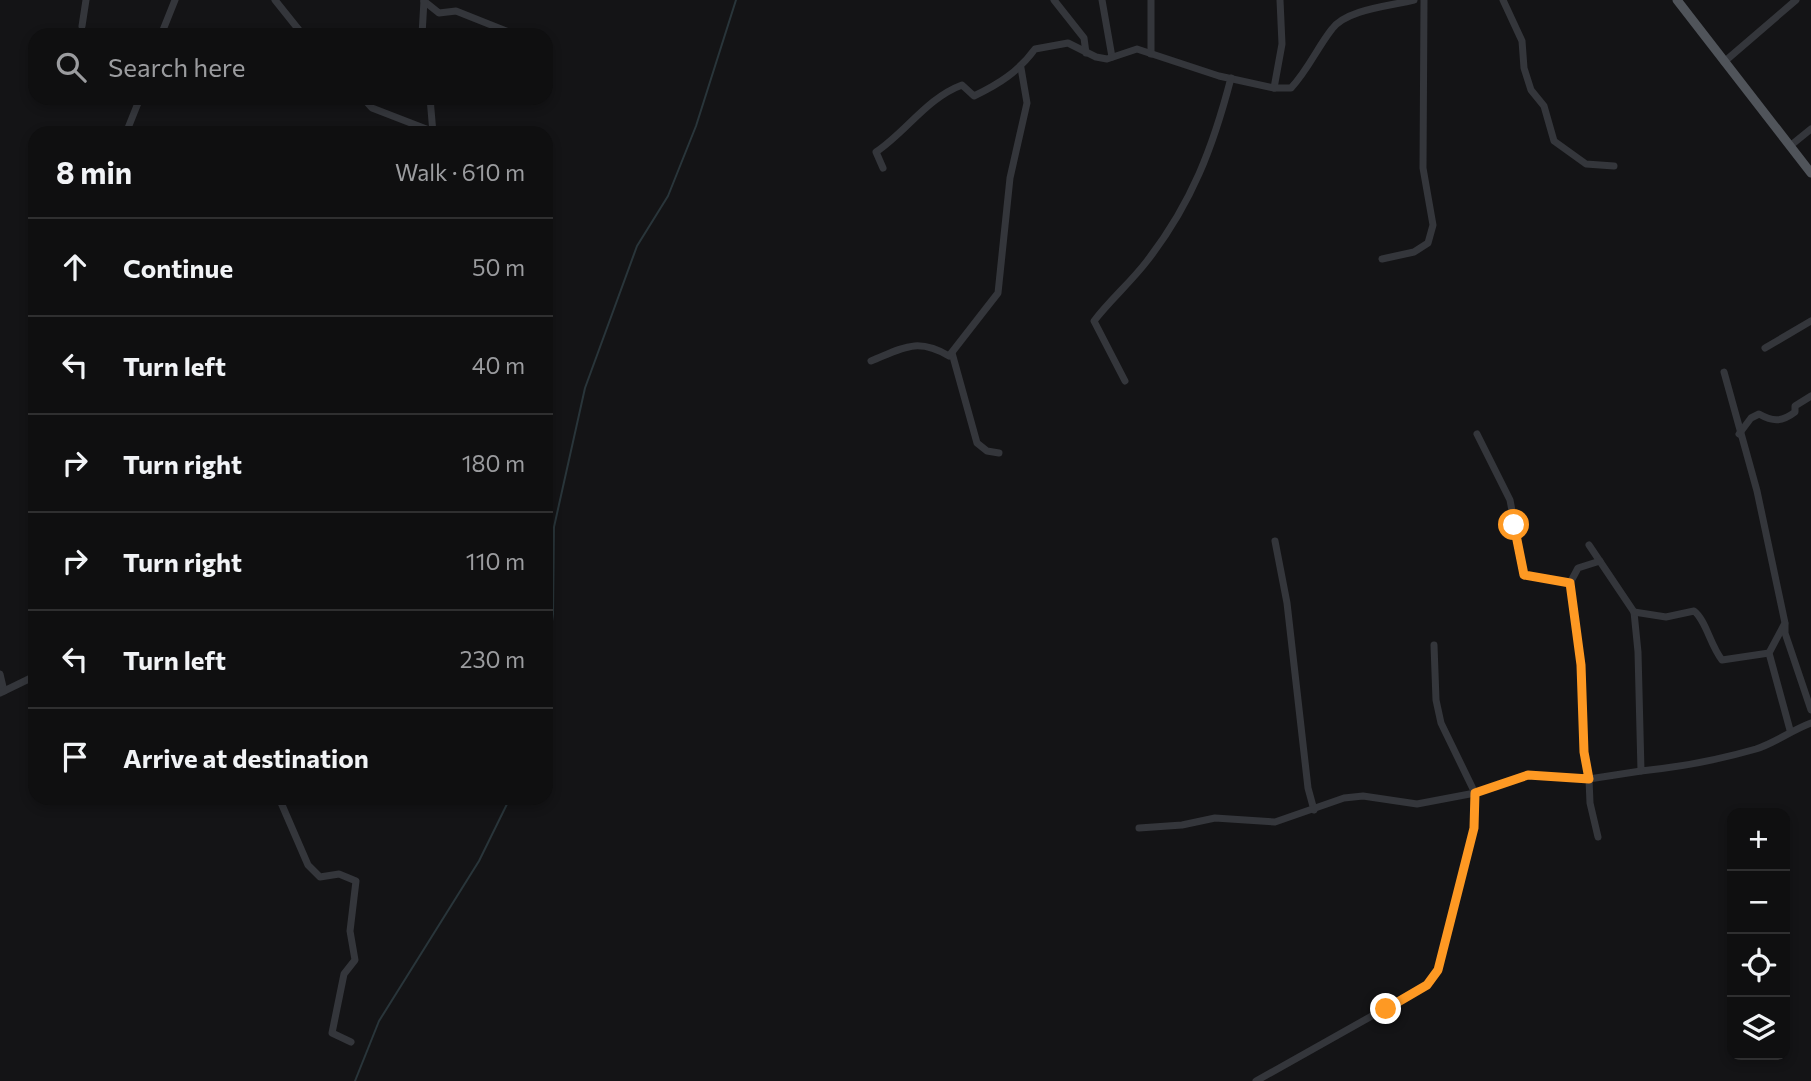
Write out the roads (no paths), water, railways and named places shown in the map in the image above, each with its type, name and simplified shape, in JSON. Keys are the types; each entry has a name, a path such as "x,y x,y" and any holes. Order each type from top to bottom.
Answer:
{"main road":[{"path":"1677,0 1811,173"}],"street":[{"path":"82,26 86,0"},
{"path":"165,28 175,0"},
{"path":"275,0 297,28"},
{"path":"422,28 424,0"},
{"path":"424,0 439,13 456,11 498,28"},
{"path":"1054,0 1084,37 1086,53"},
{"path":"1102,0 1112,57"},
{"path":"1150,54 1151,0"},
{"path":"1274,88 1282,44 1280,0"},
{"path":"883,168 876,152 897,138 948,90 962,85 974,96 1021,68 1035,49 1068,43 1096,58 1112,57 1137,49 1231,78 1274,88 1291,88 1308,69 1333,27 1351,16 1414,0"},
{"path":"1382,259 1414,252 1428,243 1433,225 1423,167 1424,0"},
{"path":"1503,0 1521,41 1524,68 1531,90 1544,106 1554,141 1586,164 1614,166"},
{"path":"1724,62 1796,0"},
{"path":"871,361 912,345 930,345 949,356 998,293 1010,178 1027,103 1021,68"},
{"path":"1125,381 1094,321 1146,262 1188,198 1209,156 1231,78"},
{"path":"129,126 137,105"},
{"path":"369,105 416,126"},
{"path":"431,105 432,126"},
{"path":"1790,146 1811,129"},
{"path":"1765,348 1811,321"},
{"path":"952,353 977,443 987,451 999,453"},
{"path":"1724,372 1760,504 1785,633 1811,710"},
{"path":"1739,434 1751,418 1759,414 1770,420 1786,420 1795,412 1795,406 1811,396"},
{"path":"1477,434 1510,500 1524,575 1570,583"},
{"path":"1275,541 1287,603 1308,788 1314,810"},
{"path":"1589,545 1634,612 1638,652 1641,771"},
{"path":"1598,837 1590,803 1584,752 1581,665 1570,583 1578,568 1600,561"},
{"path":"1634,612 1666,617 1694,611 1701,616 1711,647 1723,660 1769,653"},
{"path":"1785,623 1769,653 1790,730"},
{"path":"1256,1081 1336,1034 1386,1009 1433,979 1443,954 1474,828 1475,793 1441,723 1436,700 1434,645"},
{"path":"0,674 2,692 28,679"},
{"path":"1139,828 1167,827 1215,818 1275,822 1344,798 1363,796 1417,804 1475,793 1528,775 1589,779 1689,765 1759,748 1790,730 1811,723"},
{"path":"282,805 308,865 320,877 339,874 356,881 350,931 355,960 345,974 332,1033 351,1042"}],"waterway":[{"path":"553,614 554,527 585,388 637,246 668,196 696,126 736,0"},
{"path":"355,1081 379,1021 479,861 507,805"}]}
